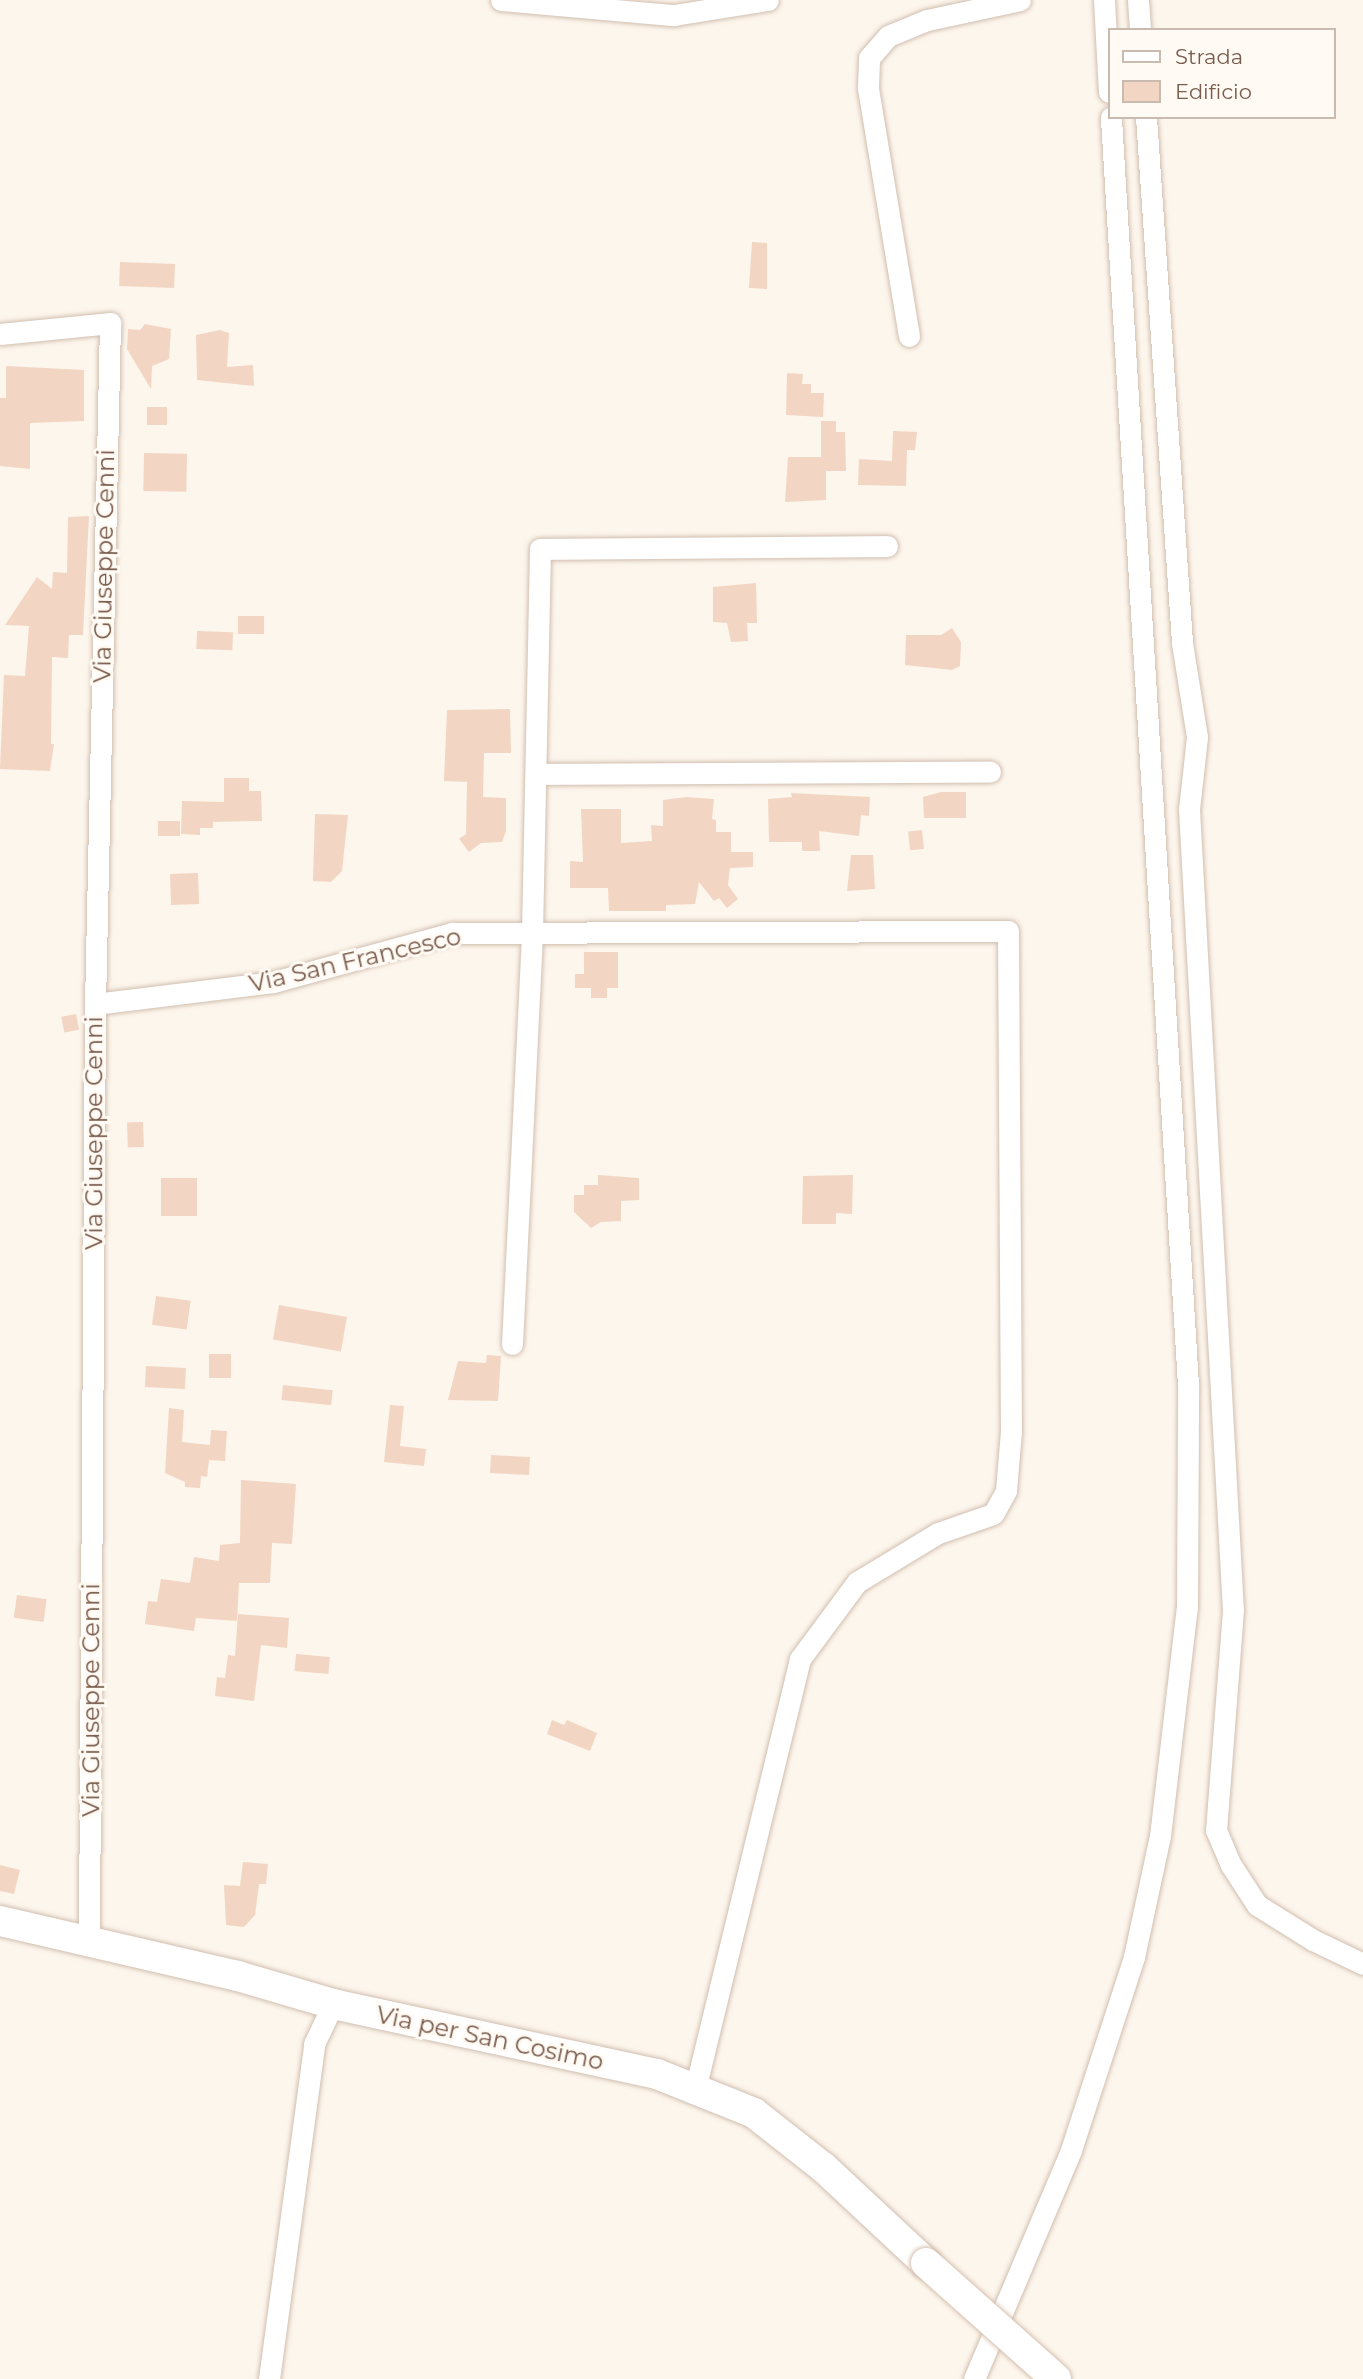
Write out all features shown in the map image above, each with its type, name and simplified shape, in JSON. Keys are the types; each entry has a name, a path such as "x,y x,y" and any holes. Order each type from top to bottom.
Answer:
{"street":[{"path":"500,0 674,15 768,0"},
{"path":"909,336 868,88 869,58 888,36 927,20 1020,0"},
{"path":"1104,0 1108,74"},
{"path":"1138,0 1140,28"},
{"path":"974,2379 1071,2150 1133,1957 1168,1785 1187,1607 1188,1385 1111,119"},
{"path":"1146,119 1182,643 1197,737 1189,809 1233,1610 1216,1830 1231,1865 1256,1905 1313,1940 1363,1964"},
{"name":"Via Giuseppe Cenni","path":"0,334 110,323 95,1004 89,1944"},
{"path":"512,1343 532,932 540,549 887,546"},
{"path":"536,774 990,772"},
{"name":"Via San Francesco","path":"95,1004 272,982 452,933 1008,931 1011,1432 1006,1491 993,1514 938,1533 857,1582 800,1658 695,2090"},
{"path":"1168,1785 1177,1836"},
{"name":"Via per San Cosimo","path":"0,1921 89,1944 238,1976 333,2004 638,2069 754,2113 824,2168 1056,2379"},
{"path":"269,2379 314,2044 333,2004"}],"building":[{"path":"752,242 767,243 767,289 749,288"},
{"path":"120,262 175,264 174,288 119,286"},
{"path":"145,324 171,329 169,359 152,366 151,389 127,349 128,329 140,330"},
{"path":"220,330 229,333 227,367 253,365 254,386 197,380 196,335"},
{"path":"6,366 84,370 84,421 30,423 30,469 0,466 0,398 6,398"},
{"path":"787,373 803,374 802,384 811,384 811,393 824,393 823,417 786,415"},
{"path":"147,407 167,407 167,425 147,425"},
{"path":"821,421 836,421 836,432 845,432 846,471 826,471 826,500 785,502 788,457 821,457"},
{"path":"893,431 917,432 915,450 907,450 906,486 858,485 859,459 892,461"},
{"path":"144,453 187,454 186,492 143,491"},
{"path":"89,516 83,635 69,635 68,658 52,657 51,744 54,744 50,771 0,769 4,675 25,676 29,626 5,625 37,577 52,589 53,572 67,573 68,517"},
{"path":"756,583 757,623 747,623 748,641 731,642 727,623 713,622 713,587"},
{"path":"238,616 264,616 264,634 238,634"},
{"path":"952,628 961,642 960,666 952,670 905,665 906,635 941,635"},
{"path":"197,631 233,632 232,650 196,649"},
{"path":"510,709 511,753 484,753 483,797 506,798 506,831 502,842 481,843 469,852 459,839 466,834 467,782 444,781 447,710"},
{"path":"224,778 249,778 249,791 261,791 262,821 213,822 213,828 200,828 200,835 181,834 182,801 224,802"},
{"path":"941,792 966,792 966,818 924,818 923,797"},
{"path":"791,793 870,797 869,816 861,815 859,836 819,831 820,851 802,851 802,842 769,842 768,799 792,797"},
{"path":"686,797 714,799 712,819 716,820 716,832 731,832 731,852 753,852 753,867 730,868 728,885 738,899 727,908 719,898 714,901 699,882 695,904 666,905 666,911 609,911 608,888 570,888 570,861 583,862 581,809 621,809 621,843 652,841 651,825 663,826 663,800"},
{"path":"315,814 348,815 342,871 331,882 313,881"},
{"path":"158,821 180,821 180,836 158,836"},
{"path":"922,830 924,849 910,850 908,831"},
{"path":"851,855 873,855 875,889 847,891"},
{"path":"198,873 199,904 171,905 170,874"},
{"path":"584,952 618,952 618,988 607,988 607,998 591,998 591,988 575,988 575,974 584,974"},
{"path":"76,1014 79,1030 64,1033 61,1017"},
{"path":"143,1122 144,1147 128,1148 127,1123"},
{"path":"598,1175 639,1178 639,1200 621,1201 621,1221 601,1222 591,1228 574,1212 574,1195 584,1195 584,1185 598,1185"},
{"path":"853,1175 852,1214 836,1213 836,1224 802,1224 803,1176"},
{"path":"161,1178 197,1178 197,1216 161,1216"},
{"path":"156,1296 191,1301 187,1330 152,1325"},
{"path":"279,1305 347,1317 341,1351 273,1339"},
{"path":"209,1354 231,1354 231,1378 209,1378"},
{"path":"487,1355 501,1356 498,1401 448,1400 458,1361 486,1363"},
{"path":"146,1366 186,1368 185,1389 145,1387"},
{"path":"283,1385 333,1390 331,1405 281,1400"},
{"path":"390,1405 404,1406 400,1446 426,1449 424,1466 384,1462"},
{"path":"169,1408 184,1410 182,1442 210,1445 211,1430 227,1431 225,1461 209,1460 207,1477 201,1476 200,1488 185,1487 185,1482 165,1473"},
{"path":"491,1455 530,1457 529,1475 490,1473"},
{"path":"241,1480 296,1484 292,1544 272,1543 270,1583 239,1583 237,1621 196,1618 194,1631 145,1624 148,1601 157,1602 161,1579 190,1583 194,1557 219,1561 220,1545 240,1543"},
{"path":"17,1595 47,1599 44,1622 14,1618"},
{"path":"238,1614 289,1618 287,1648 261,1645 254,1701 215,1696 217,1677 225,1678 228,1655 235,1656"},
{"path":"296,1654 330,1657 328,1674 295,1671"},
{"path":"552,1720 564,1725 567,1720 597,1733 590,1751 547,1734"},
{"path":"243,1862 268,1864 266,1884 259,1884 255,1915 244,1927 226,1925 224,1885 240,1886"},
{"path":"0,1865 20,1870 14,1894 0,1891"}]}
